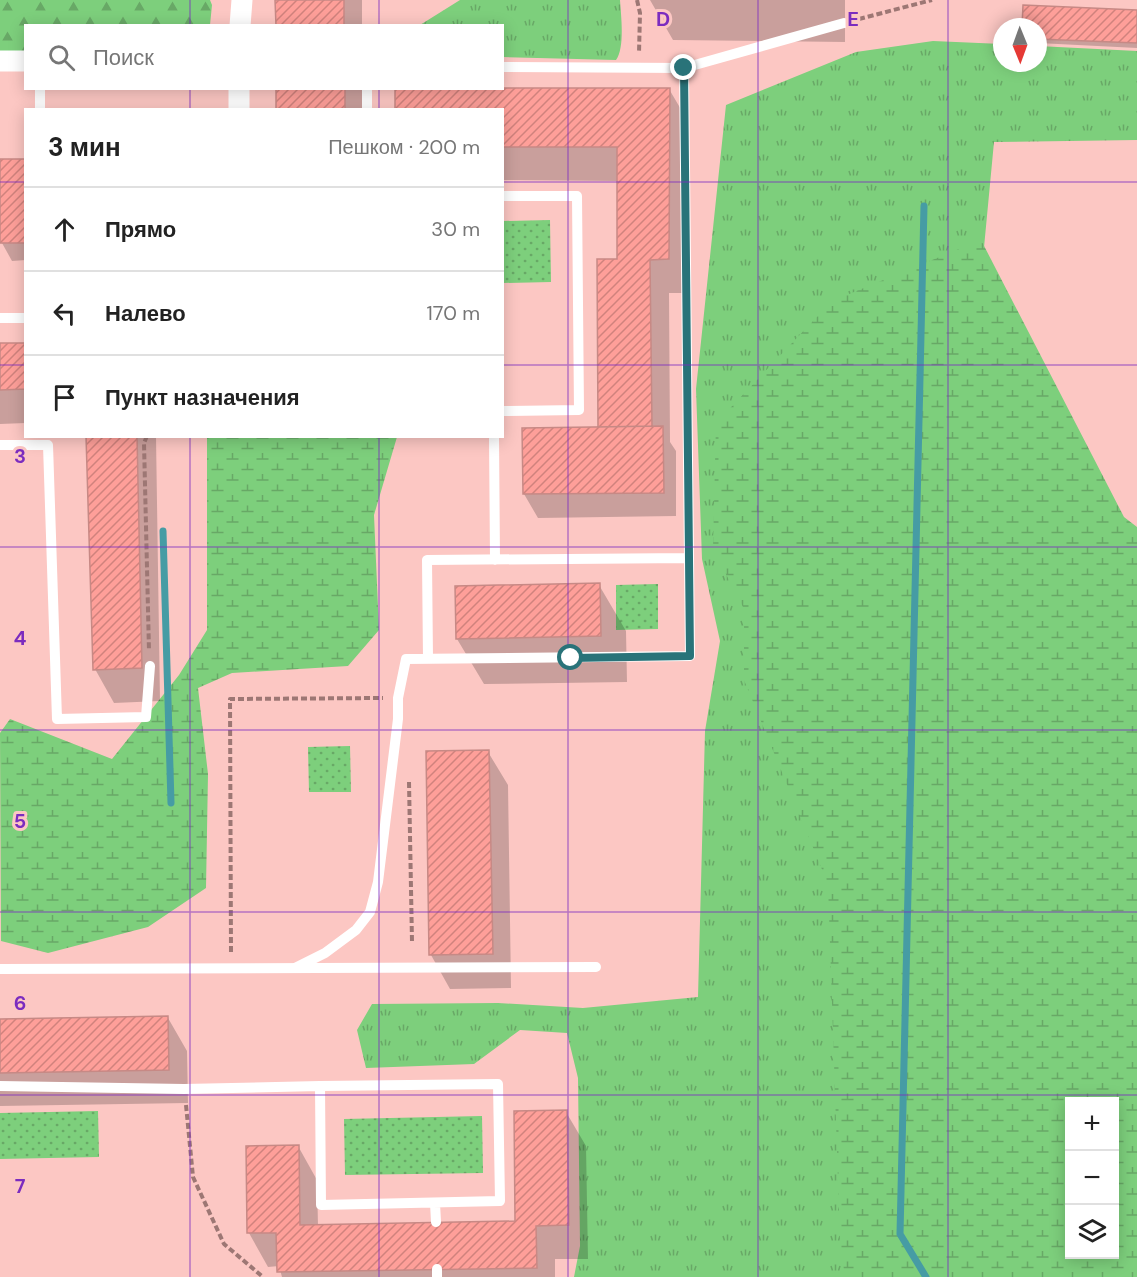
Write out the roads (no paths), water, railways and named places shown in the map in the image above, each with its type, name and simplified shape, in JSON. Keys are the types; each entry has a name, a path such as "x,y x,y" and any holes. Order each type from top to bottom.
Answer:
{"street":[{"path":"240,24 242,0"},
{"path":"0,61 24,61"},
{"path":"239,90 239,108"}],"lane":[{"path":"504,67 684,68 844,23"},
{"path":"295,968 326,953 356,930 370,912 378,882 398,719 398,698 406,659 690,656 684,68"},
{"path":"40,90 40,108"},
{"path":"367,90 367,108"},
{"path":"504,196 577,196 579,410 504,411"},
{"path":"0,318 24,318"},
{"path":"494,438 495,560"},
{"path":"0,445 48,445 57,719 146,717 150,666"},
{"path":"428,658 427,560 689,558"},
{"path":"0,969 596,967"},
{"path":"0,1086 184,1089 320,1086 498,1084 500,1201 321,1205 320,1086"},
{"path":"435,1203 436,1222"}],"waterway":[{"path":"924,206 900,1234 926,1277"},
{"path":"163,531 171,803"}]}
